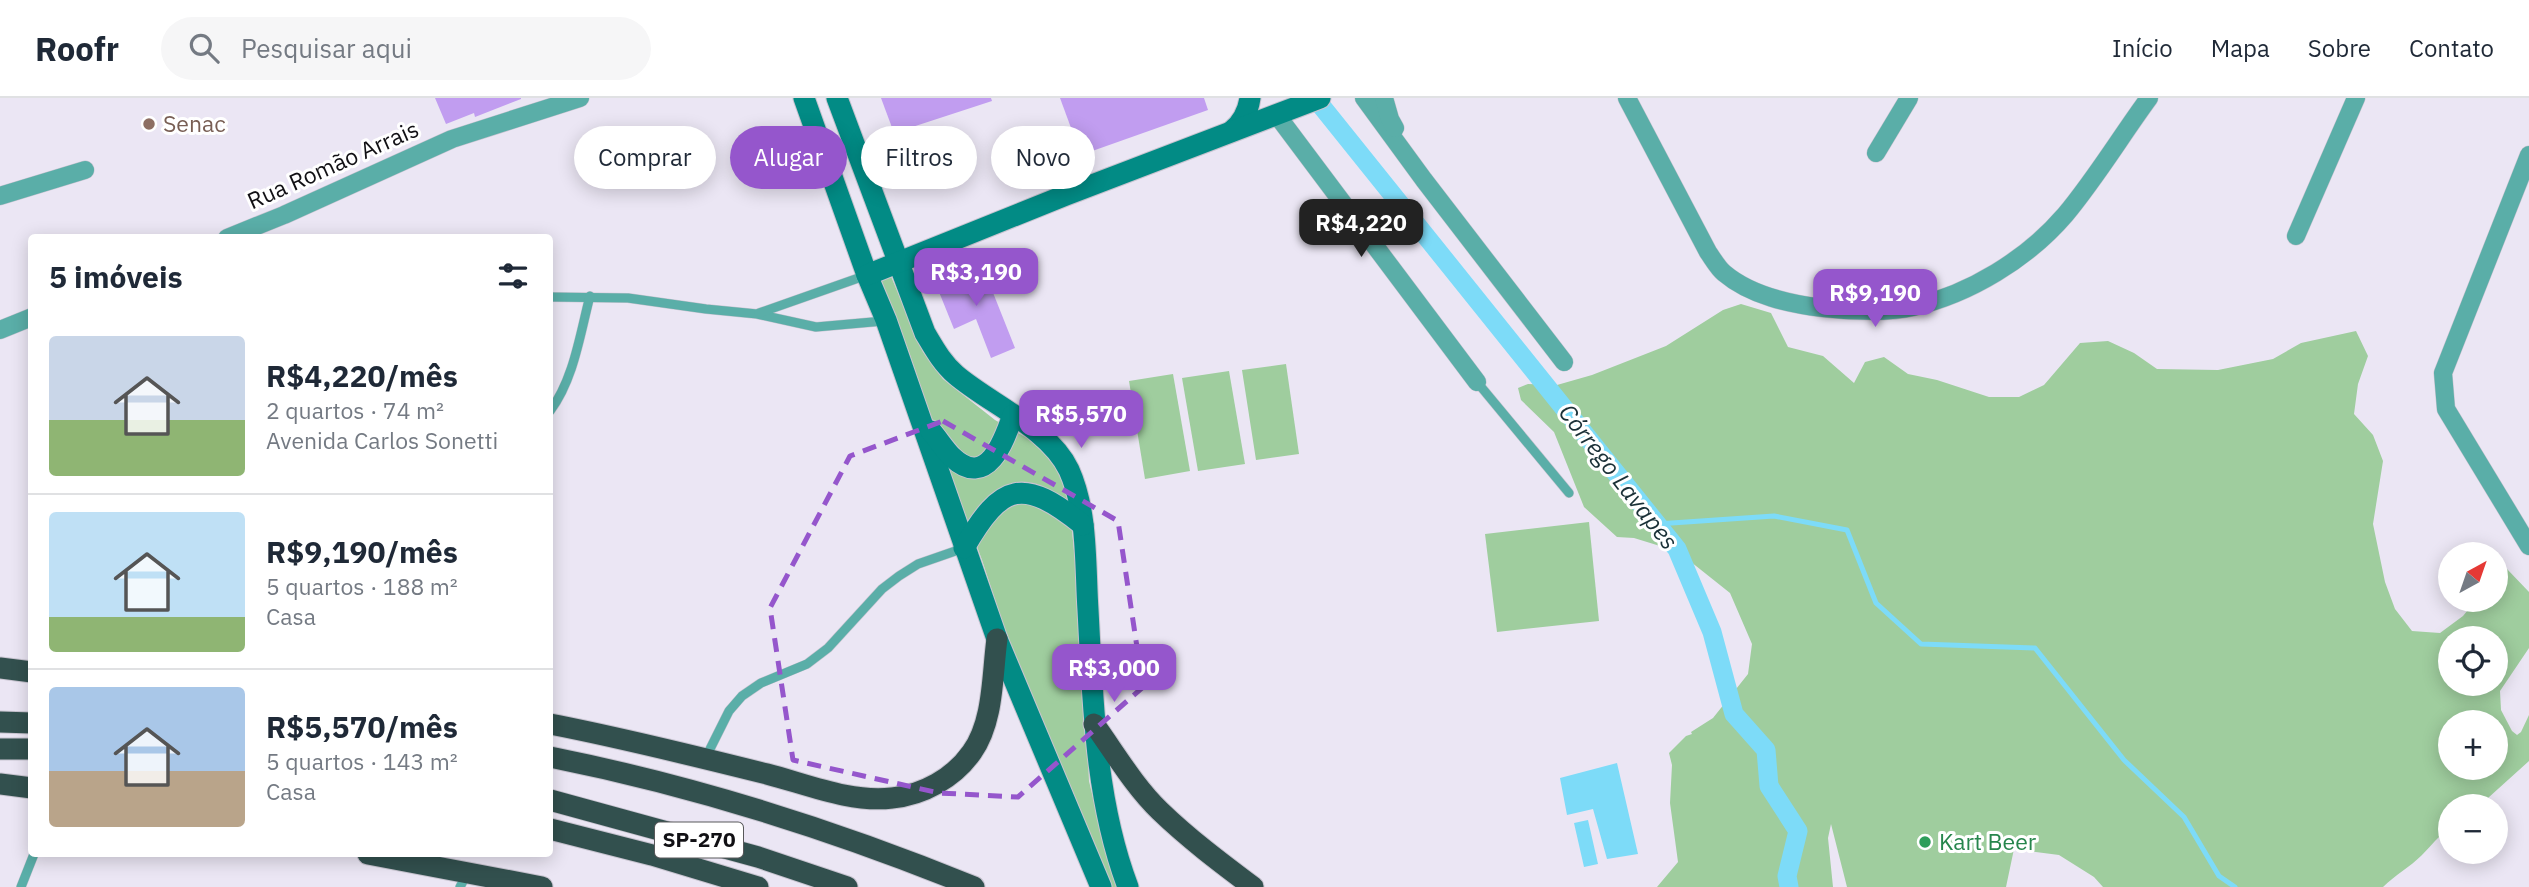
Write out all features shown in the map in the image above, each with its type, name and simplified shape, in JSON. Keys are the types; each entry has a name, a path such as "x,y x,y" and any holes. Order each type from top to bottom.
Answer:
{"highway":[{"path":"553,725 612,736 848,795 867,798 901,797 932,786 961,766 973,751 983,732 988,713 997,639"},
{"path":"0,668 28,672"},
{"path":"0,722 28,723"},
{"path":"1094,724 1158,809 1195,844 1253,887"},
{"path":"0,749 28,749"},
{"path":"553,758 628,774 834,833 974,887"},
{"path":"0,784 28,788"},
{"name":"SP-270","path":"553,801 732,850 847,887"},
{"name":"SP-270","path":"553,830 652,855 758,887"},
{"path":"379,857 464,880 542,887"}],"main road":[{"path":"804,98 921,417 997,639 1101,887"},
{"path":"837,98 897,263 925,333 939,357 965,382 1044,439 1068,468 1077,491 1083,525 1094,724 1110,824 1128,887"},
{"path":"1232,131 1247,113 1251,98"},
{"path":"867,275 1232,131 1277,107 1320,98"},
{"path":"921,417 950,455 966,466 974,467 982,466 997,454 1013,415"},
{"path":"964,548 989,508 1000,499 1014,494 1043,497 1083,525"}],"street":[{"name":"Rua Romão Arrais","path":"237,234 452,139 580,98"},
{"path":"1364,98 1564,362"},
{"path":"1384,98 1390,119 1424,180"},
{"path":"1627,98 1708,252 1724,273 1744,286 1788,304 1847,311 1912,307 1964,289 2015,261 2042,239 2066,214 2149,98"},
{"path":"1876,153 1909,98"},
{"path":"2296,236 2356,98"},
{"path":"1277,107 1477,382"},
{"path":"2529,155 2443,373 2446,409 2529,546"},
{"path":"0,196 85,170"},
{"path":"0,330 28,319"}],"lane":[{"path":"757,314 867,275"},
{"path":"553,407 560,397 574,359 590,296"},
{"path":"553,297 628,298 757,314 816,327 886,320"},
{"path":"1477,382 1569,493"},
{"path":"705,759 730,711 742,696 761,683 807,664 828,648 867,605 899,576 918,565 964,548"},
{"path":"21,887 33,857"}],"highlighted area":[{"path":"943,421 1118,521 1143,687 1018,797 939,793 793,760 770,608 850,456"}],"green space":[{"path":"890,274 923,352 943,379 995,420 1027,438 1054,461 1064,483 1069,502 1082,627 1089,781 1100,827 1120,887 1110,887 1020,676 982,560 880,277"},
{"path":"1741,304 1771,313 1788,347 1823,356 1854,383 1865,362 1884,357 1908,374 1937,380 1989,397 2019,397 2044,385 2080,343 2108,341 2134,353 2157,369 2218,370 2273,359 2301,343 2356,331 2368,356 2358,384 2354,414 2373,435 2383,461 2373,524 2385,582 2395,609 2412,631 2438,633 2438,696 2500,696 2501,710 2438,710 2438,780 2508,780 2492,794 2438,794 2438,838 2383,887 2103,887 2094,877 2059,855 2014,849 2006,887 1847,887 1831,824 1828,838 1833,887 1657,887 1678,862 1670,803 1672,765 1669,753 1686,736 1692,734 1691,732 1713,718 1748,674 1752,644 1730,593 1686,558 1634,538 1617,537 1584,507 1554,432 1521,400 1518,388 1528,384 1557,385 1592,375 1666,346 1723,310"},
{"path":"1286,364 1299,454 1256,460 1242,370"},
{"path":"1229,371 1245,464 1198,471 1182,378"},
{"path":"1173,374 1190,471 1145,479 1129,381"},
{"path":"1589,522 1599,621 1497,632 1485,534"},
{"path":"2508,570 2529,592 2529,648 2508,679 2508,626 2449,626 2466,612 2508,612"},
{"path":"2529,715 2529,761 2508,780 2508,723 2517,735"}],"water":[{"path":"1617,763 1638,854 1607,859 1593,809 1567,815 1560,778"},
{"path":"1588,820 1598,864 1584,867 1574,823"}],"building":[{"path":"435,98 521,99 475,117 474,113 446,124"},
{"path":"881,98 991,98 992,101 915,126 891,126"},
{"path":"1060,98 1204,98 1208,110 1095,150 1095,126 1070,126"},
{"path":"982,265 1015,348 991,358 976,319 954,329 935,282"}],"waterway":[{"name":"Córrego Lavapes","path":"1315,98 1677,549 1712,632 1734,714 1766,750 1769,786 1798,831 1787,876 1789,887"},
{"path":"1657,524 1774,516 1847,530 1876,603 1921,644 2035,648 2124,760 2184,817 2219,876 2235,887"}],"place":[{"name":"Senac","path":"149,124"},
{"name":"Kart Beer","path":"1925,842"}]}
